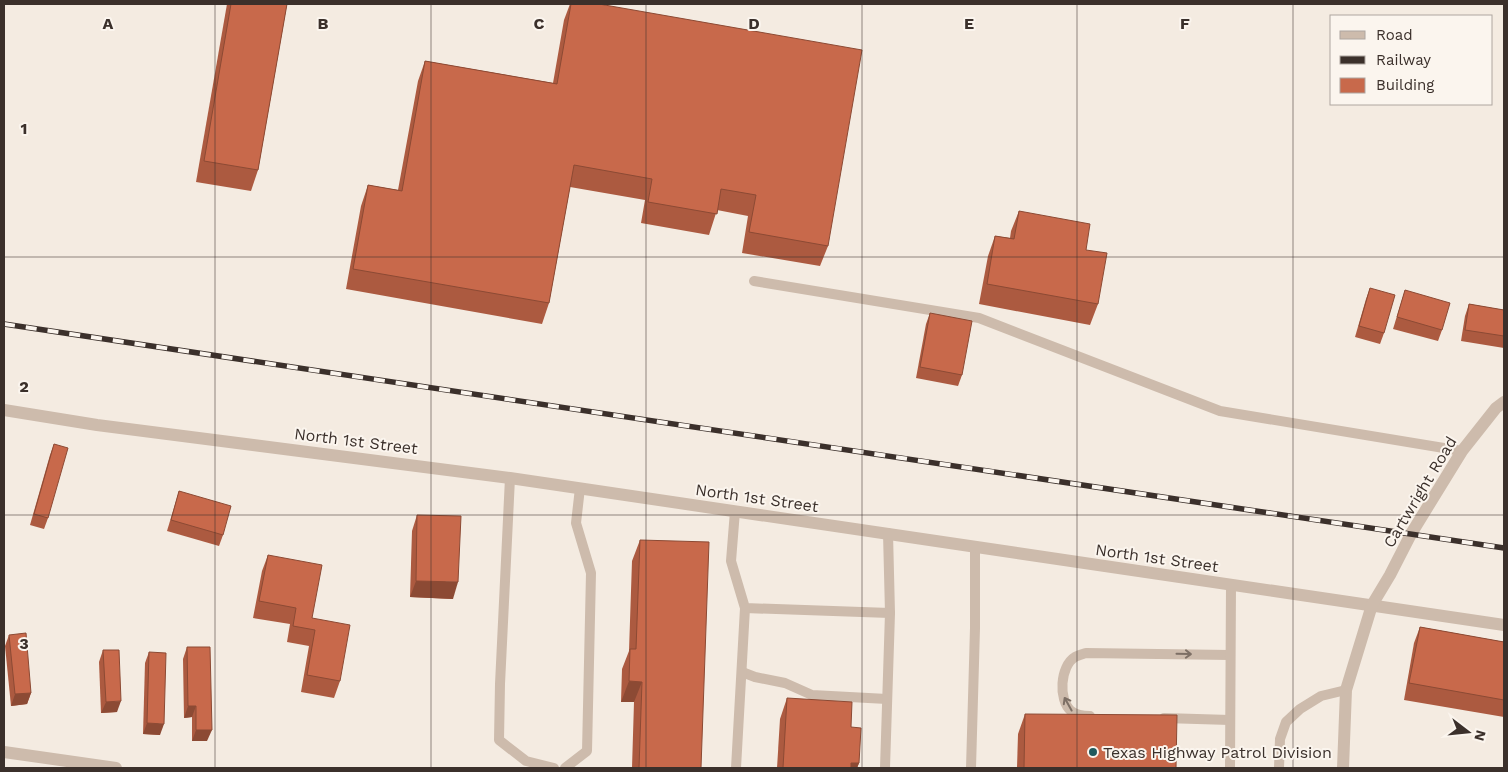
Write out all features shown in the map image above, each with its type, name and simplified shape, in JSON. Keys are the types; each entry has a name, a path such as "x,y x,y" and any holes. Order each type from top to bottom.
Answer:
{"street":[{"name":"Cartwright Road","path":"1343,768 1346,690 1372,605 1411,534 1462,451 1496,408 1504,402"},
{"name":"North 1st Street","path":"4,410 97,425 580,488 1504,625"},
{"path":"4,752 113,768"}],"lane":[{"path":"754,281 979,318 1220,411 1462,451"},
{"path":"510,478 499,740 526,762 554,768"},
{"path":"565,768 587,751 591,573 576,523 580,488"},
{"path":"736,511 731,561 745,608 736,768"},
{"path":"885,768 890,613 888,533"},
{"path":"970,768 975,628 975,548"},
{"path":"1230,585 1230,768"},
{"path":"745,608 890,613"},
{"path":"1102,717 1084,716 1071,711 1064,700 1062,684 1065,669 1074,658 1086,653 1230,655"},
{"path":"742,672 785,683 812,695 887,699"},
{"path":"1280,768 1280,739 1286,722 1300,708 1321,696 1346,690"},
{"path":"1153,718 1230,720"}],"building":[{"path":"231,4 287,4 258,170 204,161"},
{"path":"571,4 599,4 862,50 828,246 749,232 756,195 721,189 717,214 648,202 652,179 574,165 549,303 353,269 368,185 402,191 425,61 557,84"},
{"path":"1019,211 1090,224 1086,250 1107,253 1098,304 987,284 995,236 1014,239"},
{"path":"1370,288 1395,295 1384,333 1359,326"},
{"path":"1405,290 1450,303 1442,330 1397,317"},
{"path":"1469,304 1504,310 1504,336 1465,330"},
{"path":"930,313 972,321 962,375 920,367"},
{"path":"54,444 68,448 48,518 34,514"},
{"path":"179,491 231,506 223,535 171,520"},
{"path":"417,515 461,516 458,582 416,581"},
{"path":"640,540 709,542 701,768 639,768 642,682 629,681 630,649 636,649"},
{"path":"268,555 322,565 312,618 350,625 340,681 307,675 315,630 293,626 296,608 259,601"},
{"path":"1420,627 1504,642 1504,700 1409,683"},
{"path":"26,633 31,693 15,694 9,635"},
{"path":"187,647 210,647 212,730 196,730 196,706 188,706"},
{"path":"103,650 119,650 121,701 106,702"},
{"path":"149,652 166,653 164,724 147,723"},
{"path":"787,698 852,702 851,727 861,728 859,763 851,763 851,768 783,768"},
{"path":"1025,714 1177,715 1176,768 1024,768"}],"railway":[{"path":"4,324 1504,548"}],"place":[{"name":"Texas Highway Patrol Division","path":"1093,752"}]}
